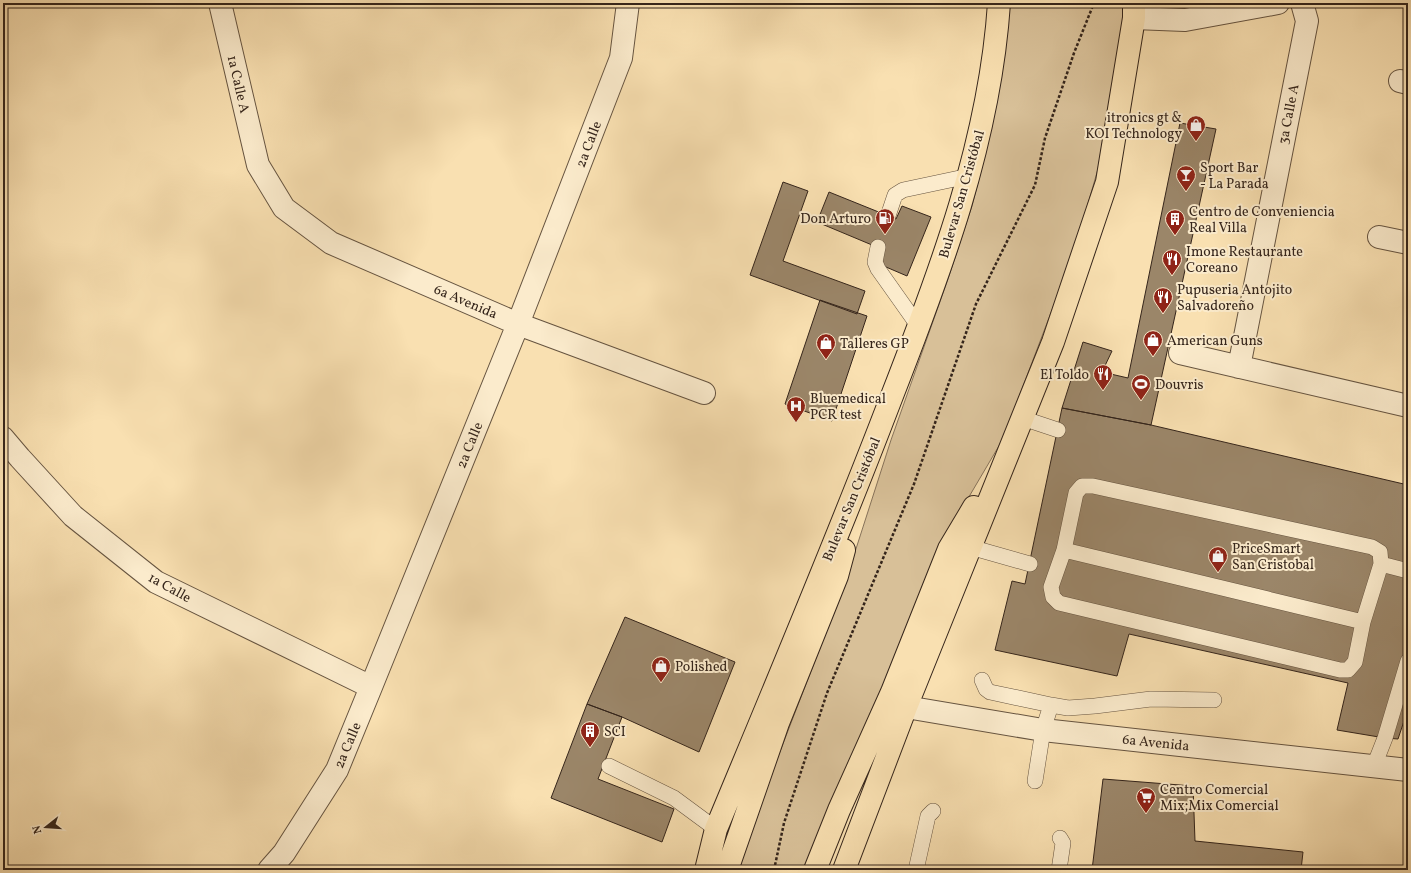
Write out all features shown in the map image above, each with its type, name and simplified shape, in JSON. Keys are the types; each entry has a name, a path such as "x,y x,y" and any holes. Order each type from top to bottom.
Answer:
{"main road":[{"name":"Bulevar San Cristóbal","path":"706,870 716,830 866,464 930,299 969,176 985,104 999,3"},
{"path":"844,870 906,707 1053,342 1107,182 1134,10"},
{"path":"815,870 839,810 892,692 949,549 1010,449"},
{"path":"726,870 778,723 837,576 866,464"}],"street":[{"name":"1a Calle A","path":"220,3 258,165"},
{"name":"2a Calle","path":"270,870 284,853 337,770 518,324 621,58 628,3"},
{"path":"1134,10 1185,20 1278,3"},
{"name":"3a Calle A","path":"1239,366 1307,21 1302,3"},
{"name":"6a Avenida","path":"258,165 284,208 331,243 518,324 704,393"},
{"path":"1379,237 1408,243"},
{"path":"1180,353 1408,406"},
{"name":"1a Calle","path":"3,438 73,516 156,582 371,687"},
{"name":"6a Avenida","path":"906,707 1043,730 1408,770"}],"lane":[{"path":"888,216 895,195 903,190 969,176"},
{"path":"878,248 875,262 878,268 919,327"},
{"path":"1022,418 1058,430"},
{"path":"1082,486 1093,486 1372,547 1380,552 1381,564 1363,622 1355,662 1348,670 1340,670 1059,603 1053,597 1051,587 1064,550 1076,493 1082,486"},
{"path":"970,547 1030,564"},
{"path":"1064,550 1363,622"},
{"path":"1381,564 1408,571"},
{"path":"1374,766 1385,738 1408,661"},
{"path":"982,680 986,689 990,692 1068,708 1151,699 1214,700"},
{"path":"1035,781 1043,730 1051,705"},
{"path":"609,766 674,798 716,830"},
{"path":"916,870 928,816 933,811"},
{"path":"1059,870 1063,843 1060,838"}],"path":[{"path":"774,870 784,823 827,693 914,484 976,304 1035,185 1045,138 1074,53 1094,3"}],"shaded area":[{"path":"1007,3 1123,3 1123,19 1098,169 1074,252 1003,439 940,546 874,710 805,870 737,870 752,824 845,583 891,440 972,206 984,159"}],"building":[{"name":"Centro de Conveniencia Real Villa","path":"1180,123 1216,129 1151,425 1062,408 1083,342 1112,351 1102,372 1128,378"},
{"path":"783,182 808,191 783,261 865,291 857,314 750,275"},
{"name":"Don Arturo","path":"829,192 896,219 902,206 931,217 907,276 879,264 884,250 817,222"},
{"name":"Talleres GP","path":"820,300 867,316 832,421 785,404"},
{"name":"PriceSmart San Cristobal","path":"1062,408 1151,425 1408,485 1408,709 1398,739 1337,730 1348,683 1129,634 1117,676 995,650 1012,581 1025,584"},
{"name":"Polished","path":"625,617 735,662 699,752 622,717 587,704"},
{"name":"SCI","path":"587,704 622,717 598,779 674,809 662,842 551,798"},
{"name":"Centro Comercial Mix;Mix Comercial","path":"1103,779 1193,786 1195,841 1303,852 1301,870 1092,870"}],"place":[{"name":"itronics gt & KOI Technology","path":"1196,142"},
{"name":"Sport Bar - La Parada","path":"1186,192"},
{"name":"Don Arturo","path":"885,235"},
{"name":"Centro de Conveniencia Real Villa","path":"1175,236"},
{"name":"Imone Restaurante Coreano","path":"1172,276"},
{"name":"Pupuseria Antojito Salvadoreño","path":"1163,314"},
{"name":"American Guns","path":"1153,357"},
{"name":"Talleres GP","path":"826,360"},
{"name":"El Toldo","path":"1103,391"},
{"name":"Douvris","path":"1141,401"},
{"name":"Bluemedical PCR test","path":"796,423"},
{"name":"PriceSmart San Cristobal","path":"1218,573"},
{"name":"Polished","path":"661,683"},
{"name":"SCI","path":"590,748"},
{"name":"Centro Comercial Mix;Mix Comercial","path":"1146,814"}]}
